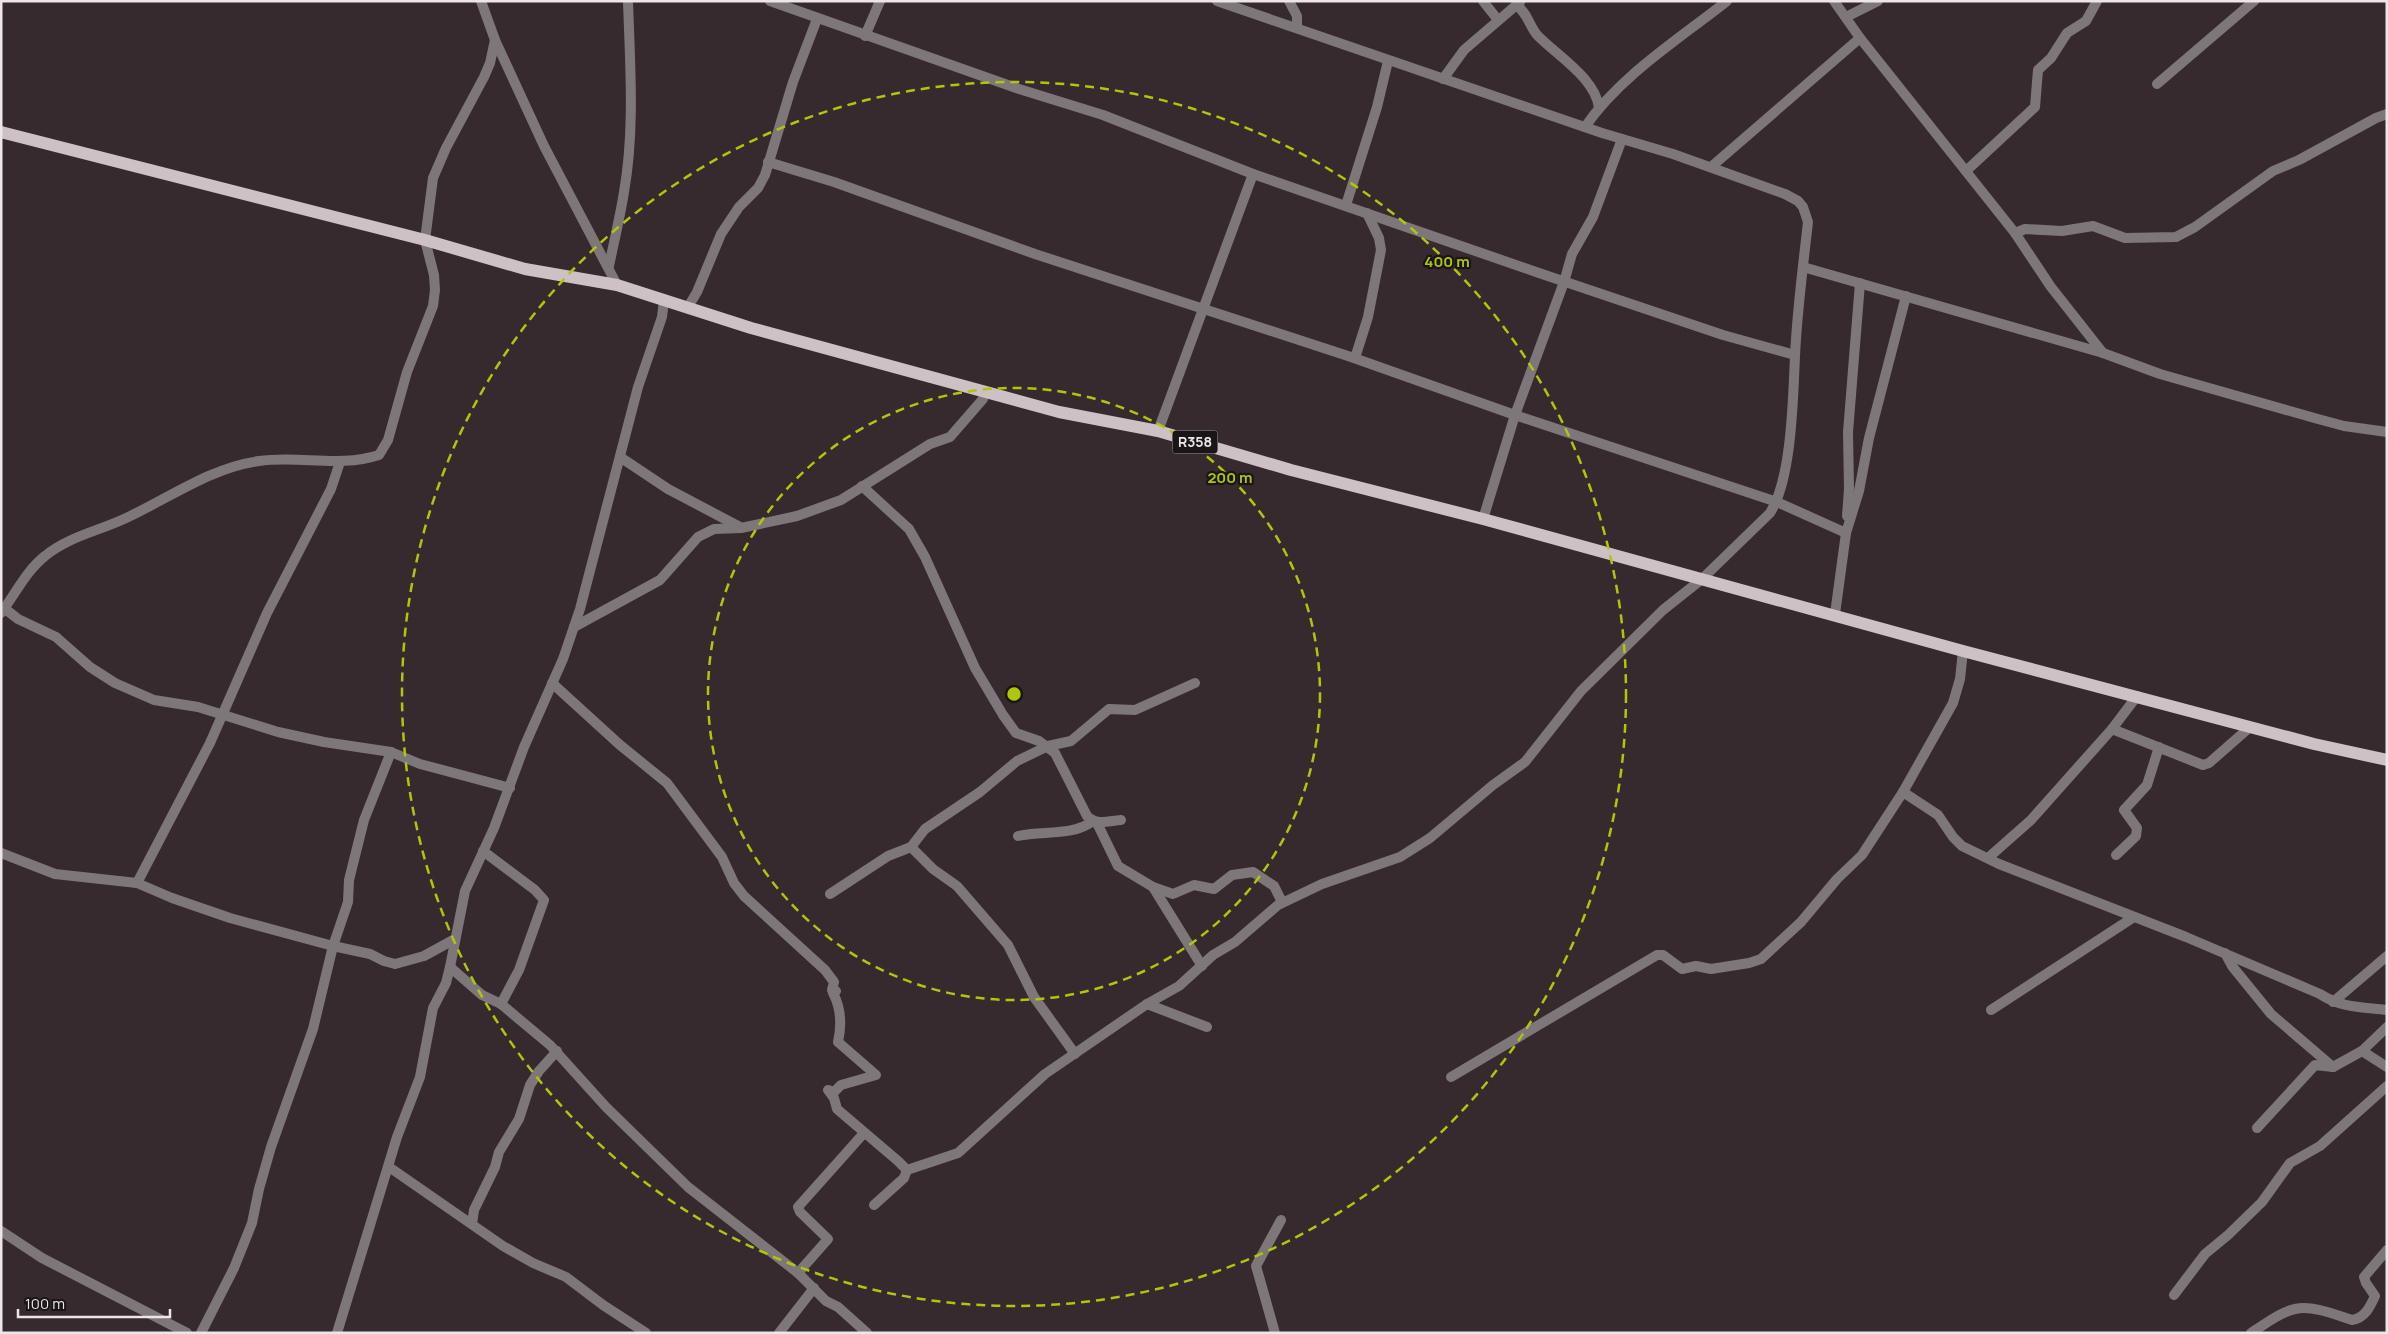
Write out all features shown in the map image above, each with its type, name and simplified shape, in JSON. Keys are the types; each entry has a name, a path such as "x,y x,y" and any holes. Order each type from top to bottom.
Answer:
{"main road":[{"name":"R358","path":"1,132 425,240 525,269 617,285 751,328 1059,412 1158,431 1291,470 1702,578 1962,651 2314,744 2387,760"}],"street":[{"path":"480,1 495,40 544,146 617,285"},
{"path":"608,266 624,192 628,160 630,122 628,1"},
{"path":"770,1 1018,90 1103,115 1253,174 1564,282 1724,335 1795,355"},
{"path":"865,36 880,1"},
{"path":"906,1170 958,1153 1032,1085 1147,1004 1180,986 1282,902 1322,884 1400,857 1430,838 1493,785 1525,762 1581,691 1663,610 1702,578 1770,513 1777,502 1788,447 1795,388 1795,355 1808,222 1804,207 1785,194 1711,167 1388,61 1217,1"},
{"path":"1289,1 1297,16 1297,28"},
{"path":"1483,1 1498,20"},
{"path":"1585,127 1599,108 1640,69 1727,1"},
{"path":"1834,1 1860,38 2014,233 2051,287 2103,353"},
{"path":"1846,17 1878,1"},
{"path":"1966,171 2034,107 2038,70 2051,58 2067,33 2086,21 2097,1"},
{"path":"2157,84 2254,1"},
{"path":"1443,78 1464,50 1518,3 1527,15 1537,35 1574,67 1595,93 1599,108"},
{"path":"688,307 698,292 721,234 739,207 758,188 793,82 817,19"},
{"path":"1711,167 1860,38"},
{"path":"495,40 490,63 484,77 453,133 433,178 425,240 434,275 433,306 407,372 388,440 379,455 362,461 340,462 276,459 239,465 206,476 163,501 57,547 31,570 3,610 56,637 90,667 114,684 154,700 198,707 223,716 324,742 391,752 420,764 510,788"},
{"path":"1346,205 1377,107 1388,61"},
{"path":"2014,233 2025,230 2062,231 2093,226 2125,238 2176,237 2195,227 2273,171 2299,160 2371,120 2387,114"},
{"path":"1483,519 1514,415 1564,282 1572,254 1593,217 1622,139"},
{"path":"768,162 834,182 1035,254 1355,358 1514,415 1777,502 1845,533"},
{"path":"1158,431 1253,174"},
{"path":"1355,358 1368,317 1381,250 1379,238 1367,213"},
{"path":"1803,267 2103,353 2160,374 2318,419 2344,426 2387,432"},
{"path":"1835,614 1849,489 1848,432 1860,283"},
{"path":"1845,533 1859,490 1869,438 1906,296"},
{"path":"337,1333 397,1138 420,1077 433,1008 446,983 466,891 510,788 524,747 574,626 638,387 662,317 664,300"},
{"path":"574,626 660,580 698,537 714,529 741,528 797,516 841,500 930,444 950,437 983,400 985,392"},
{"path":"620,457 668,489 741,528"},
{"path":"137,883 223,716 267,613 331,489 340,462"},
{"path":"862,486 901,520 917,542 975,668 1013,731 1048,746 1058,759 1087,816 1095,822 1118,866 1153,887 1173,894 1194,885 1214,889 1232,875 1253,872 1274,886 1282,902"},
{"path":"1451,1077 1657,955 1663,955 1682,968 1696,966 1711,969 1749,964 1761,959 1801,922 1837,879 1862,855 1903,792 1953,703 1960,679 1962,651"},
{"path":"552,683 620,745 667,783 722,857 734,883 744,896 820,964 834,982 832,990 836,991 833,992 839,1007 838,1042 876,1075 841,1085 834,1092 828,1090 834,1098 836,1107 906,1170"},
{"path":"830,894 888,856 911,847 925,829 980,792 1017,761 1048,746 1071,741 1109,708 1135,710 1195,683"},
{"path":"1988,858 2032,820 2112,729 2137,696"},
{"path":"2112,729 2203,765 2209,763 2250,727"},
{"path":"2116,855 2136,836 2136,828 2124,810 2146,785 2159,746"},
{"path":"201,1333 232,1272 252,1223 271,1147 313,1029 333,946 348,902 350,874 364,820 391,752"},
{"path":"1903,792 1938,815 1959,844 1988,858 2226,953 2320,994 2333,1002 2347,1006 2387,1010"},
{"path":"1018,836 1032,832 1072,831 1095,822 1121,820"},
{"path":"911,847 933,869 957,886 1008,945 1034,997 1075,1054"},
{"path":"483,851 534,890 544,900 519,970 501,1004"},
{"path":"1,853 55,874 137,883 172,898 230,918 370,954 384,962 395,964 424,956 455,938"},
{"path":"1153,887 1202,966"},
{"path":"1991,1010 2134,917"},
{"path":"2226,953 2232,966 2271,1014 2333,1067"},
{"path":"2333,1002 2387,956"},
{"path":"450,967 482,995 501,1004 557,1051 606,1107 688,1186 798,1273 826,1300 841,1310 867,1333"},
{"path":"1147,1004 1207,1027"},
{"path":"2257,1128 2316,1065 2333,1067 2362,1052 2387,1027"},
{"path":"472,1224 474,1210 495,1167 499,1152 519,1119 530,1085 539,1071 557,1051"},
{"path":"2362,1052 2387,1067"},
{"path":"2174,1295 2205,1254 2262,1202 2290,1163 2301,1154 2320,1146 2387,1086"},
{"path":"798,1273 828,1240 800,1212 798,1207 864,1133"},
{"path":"389,1167 513,1252 566,1277 631,1329 646,1333"},
{"path":"874,1205 904,1178 906,1170"},
{"path":"1275,1333 1256,1266 1281,1220"},
{"path":"1,1231 42,1258 188,1333"},
{"path":"2251,1333 2298,1308 2315,1310 2352,1320 2358,1318 2368,1310 2374,1296 2364,1277 2387,1250"},
{"path":"780,1333 814,1288"}]}
